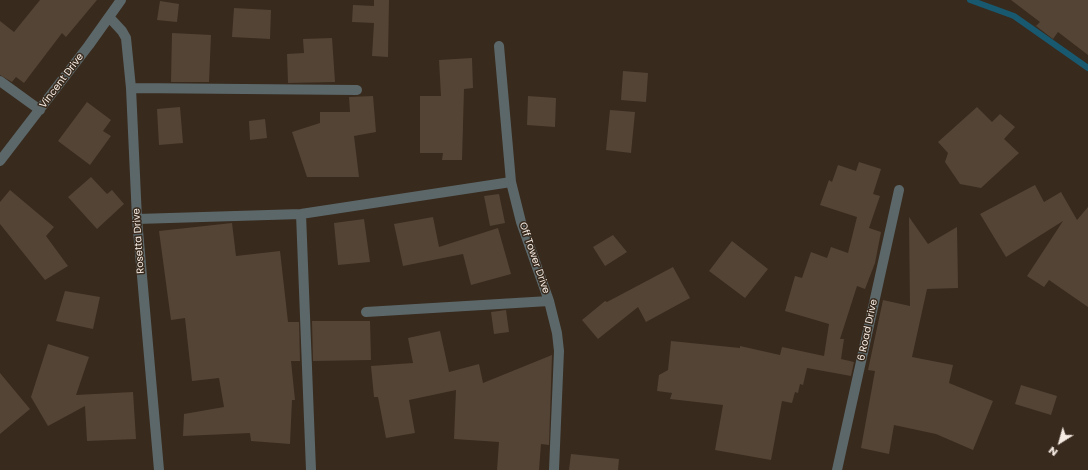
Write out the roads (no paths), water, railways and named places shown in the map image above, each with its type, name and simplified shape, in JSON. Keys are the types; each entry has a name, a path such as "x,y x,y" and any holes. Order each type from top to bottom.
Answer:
{"street":[{"name":"Vincent Drive","path":"0,161 40,110 121,0"},
{"name":"Rosetta Drive","path":"109,17 122,31 126,38 131,88 137,219 159,470"},
{"name":"Off Tower Drive","path":"499,46 511,182 521,222 549,301 557,333 559,351 554,470"},
{"path":"0,81 40,110"},
{"path":"131,88 357,90"},
{"path":"137,219 301,214 511,182"},
{"name":"6 Road Drive","path":"837,470 899,190"},
{"path":"301,214 311,470"},
{"path":"366,312 549,301"}],"waterway":[{"path":"970,0 1014,16 1088,68"}]}
